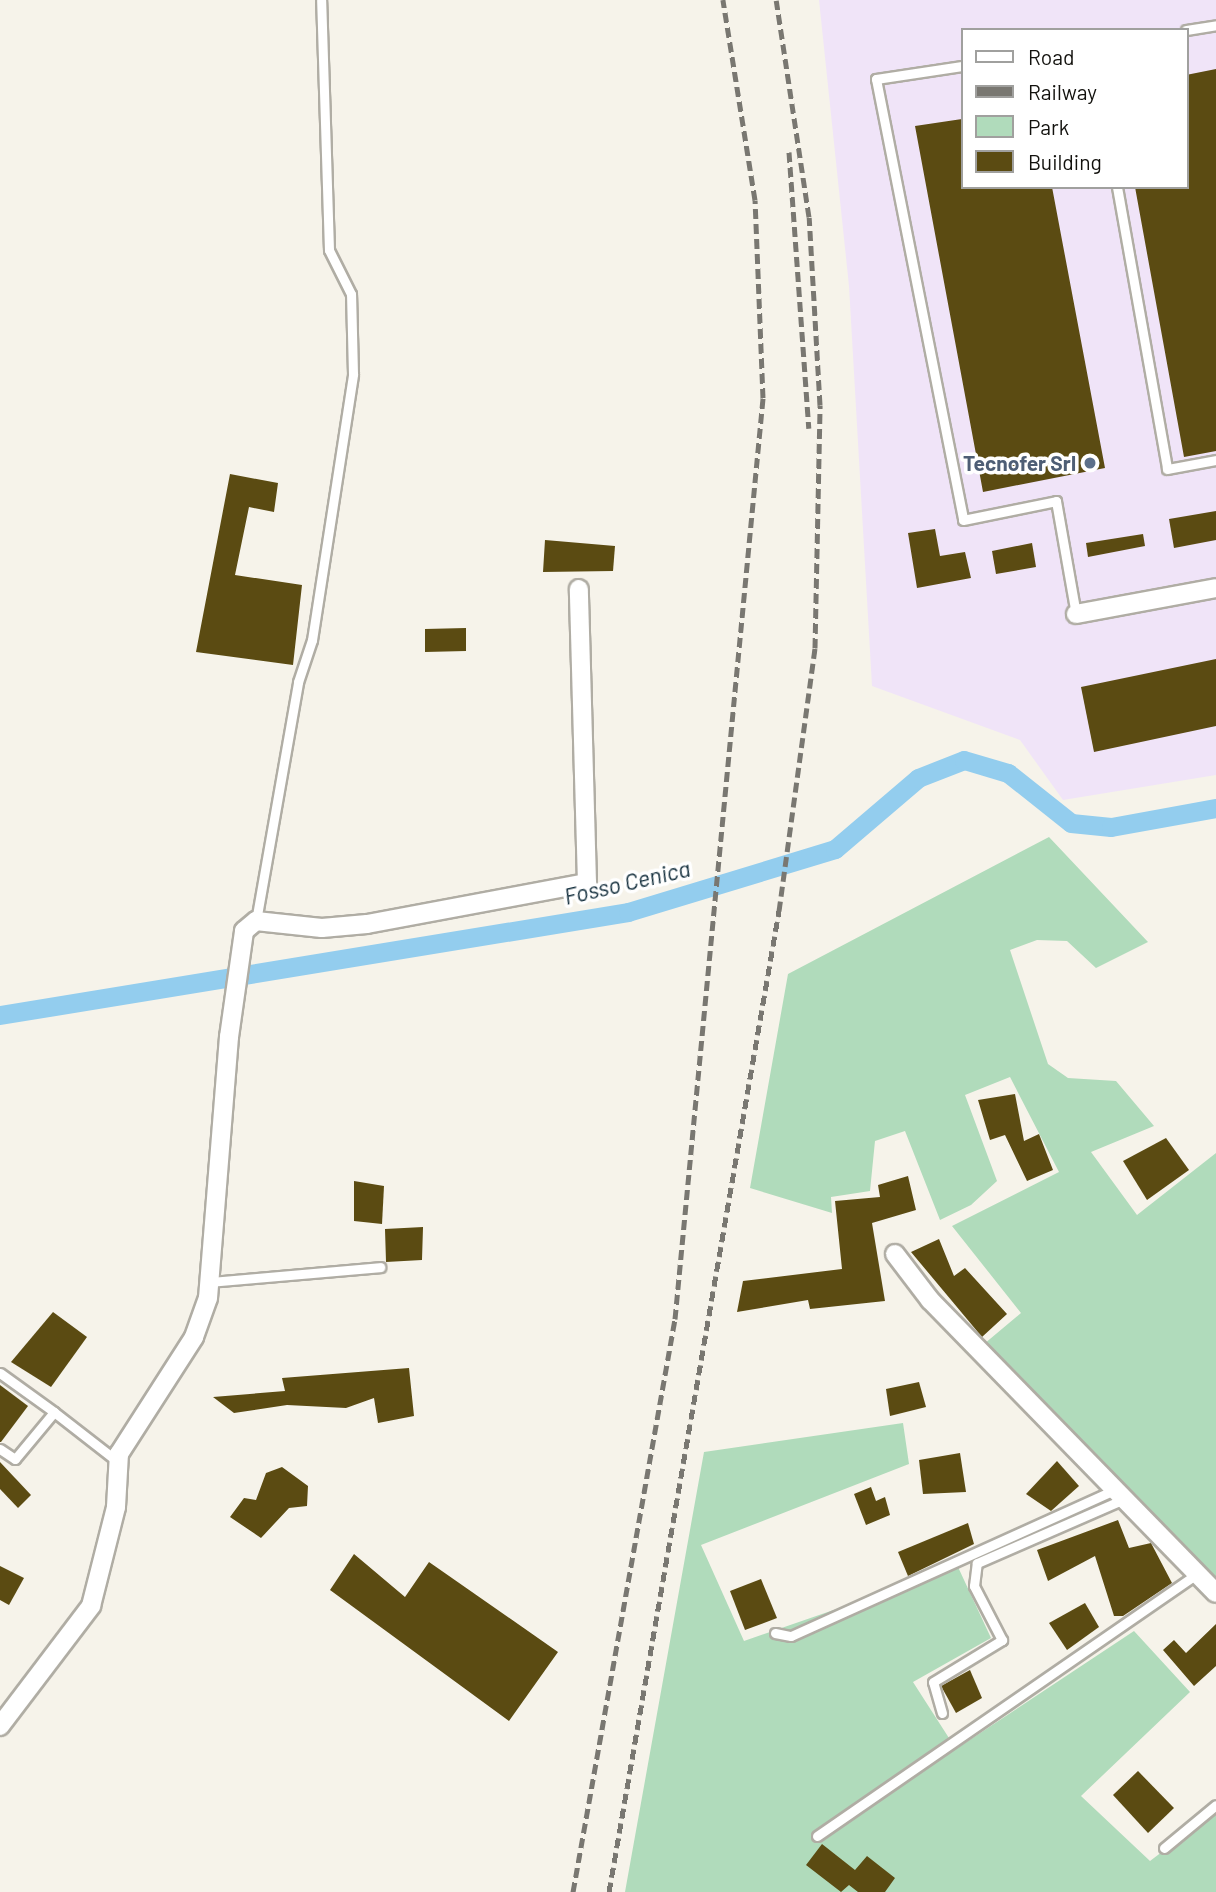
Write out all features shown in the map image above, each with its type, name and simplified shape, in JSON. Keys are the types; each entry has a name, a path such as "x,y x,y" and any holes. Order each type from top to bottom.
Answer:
{"street":[{"path":"1076,614 1216,588"},
{"path":"0,1726 91,1606 120,1463 161,1383 194,1338 210,1282 238,948 256,921 358,926 587,883 579,589"},
{"path":"895,1254 930,1300 1216,1593"}],"lane":[{"path":"256,921 298,682 312,639 353,374 351,294 329,250 321,0"},
{"path":"1188,30 1216,25"},
{"path":"960,65 876,79 962,520 1056,501 1076,614"},
{"path":"1117,189 1167,469 1216,460"},
{"path":"210,1282 380,1267"},
{"path":"0,1373 120,1463"},
{"path":"0,1448 15,1459 54,1412"},
{"path":"775,1633 791,1636 1119,1494"},
{"path":"942,1713 933,1682 1002,1640 974,1586 977,1563 1119,1494"},
{"path":"817,1836 1197,1574"},
{"path":"1164,1848 1216,1805"}],"shaded area":[{"path":"819,0 1216,0 1216,775 1063,800 1020,740 872,686 849,286"}],"green space":[{"path":"1049,837 1148,942 1096,968 1067,941 1037,940 1010,950 1048,1064 1068,1078 1116,1081 1154,1126 1091,1152 1137,1215 1216,1153 1216,1580 984,1344 1021,1313 952,1226 1059,1172 1010,1077 965,1095 997,1181 971,1205 940,1220 905,1131 875,1141 870,1191 831,1197 832,1213 750,1188 788,974"},
{"path":"903,1423 909,1464 701,1545 744,1641 958,1567 991,1638 913,1682 956,1749 1134,1631 1190,1692 1081,1796 1150,1861 1216,1811 1216,1892 625,1892 704,1452"}],"building":[{"path":"1216,69 1216,451 1184,457 1135,189 1188,189 1188,75"},
{"path":"960,119 960,189 1052,189 1105,468 983,492 915,126"},
{"path":"230,474 278,483 274,512 249,507 235,575 302,585 293,665 196,652"},
{"path":"1216,511 1216,540 1174,548 1169,519"},
{"path":"935,529 940,556 965,552 971,578 917,588 908,533"},
{"path":"1143,534 1145,546 1088,557 1086,543"},
{"path":"545,540 615,546 613,571 543,572"},
{"path":"1032,543 1036,567 996,574 992,551"},
{"path":"466,628 466,651 425,652 425,629"},
{"path":"1216,659 1216,726 1094,752 1081,687"},
{"path":"1015,1094 1024,1141 1039,1134 1053,1170 1027,1181 1005,1135 990,1140 978,1100"},
{"path":"1166,1138 1189,1170 1147,1200 1123,1161"},
{"path":"908,1176 916,1210 872,1223 885,1301 810,1309 808,1300 737,1312 743,1281 842,1269 835,1201 880,1197 878,1185"},
{"path":"354,1181 384,1186 382,1224 354,1221"},
{"path":"423,1227 422,1260 386,1262 385,1229"},
{"path":"939,1239 954,1276 965,1268 1007,1314 982,1337 911,1252"},
{"path":"53,1312 87,1337 51,1387 11,1362"},
{"path":"409,1368 414,1416 378,1423 374,1398 346,1408 287,1405 234,1413 213,1397 285,1391 282,1378"},
{"path":"919,1382 926,1407 890,1416 886,1389"},
{"path":"0,1385 28,1406 1,1442 0,1442"},
{"path":"960,1453 966,1492 923,1494 919,1460"},
{"path":"1057,1461 1079,1486 1051,1511 1026,1494"},
{"path":"0,1462 31,1495 18,1508 0,1489"},
{"path":"282,1467 308,1486 307,1506 289,1508 261,1538 230,1517 244,1498 256,1500 266,1473"},
{"path":"871,1487 876,1501 885,1497 890,1515 866,1525 854,1494"},
{"path":"1118,1520 1129,1548 1151,1543 1172,1583 1123,1616 1114,1616 1095,1556 1048,1581 1037,1550"},
{"path":"968,1523 974,1544 908,1576 898,1552"},
{"path":"354,1554 405,1597 429,1562 558,1652 509,1721 330,1590"},
{"path":"0,1566 24,1578 9,1605 0,1600"},
{"path":"761,1579 777,1618 745,1630 730,1591"},
{"path":"1085,1603 1099,1627 1067,1650 1049,1623"},
{"path":"1216,1624 1216,1666 1194,1686 1163,1650 1174,1640 1186,1653"},
{"path":"970,1670 982,1698 956,1713 941,1686"},
{"path":"1138,1771 1174,1808 1148,1833 1113,1795"},
{"path":"822,1844 855,1870 867,1856 895,1878 885,1892 858,1892 849,1885 841,1892 806,1865"}],"waterway":[{"name":"Fosso Cenica","path":"0,1015 628,912 835,849 918,778 964,760 1008,773 1071,823 1111,827 1216,808"}],"railway":[{"path":"573,1892 675,1319 763,398 755,200 723,0"},
{"path":"609,1892 779,911 815,648 820,405 809,217 776,0"},
{"path":"789,152 809,428"}],"place":[{"name":"Tecnofer Srl","path":"1090,463"}]}
